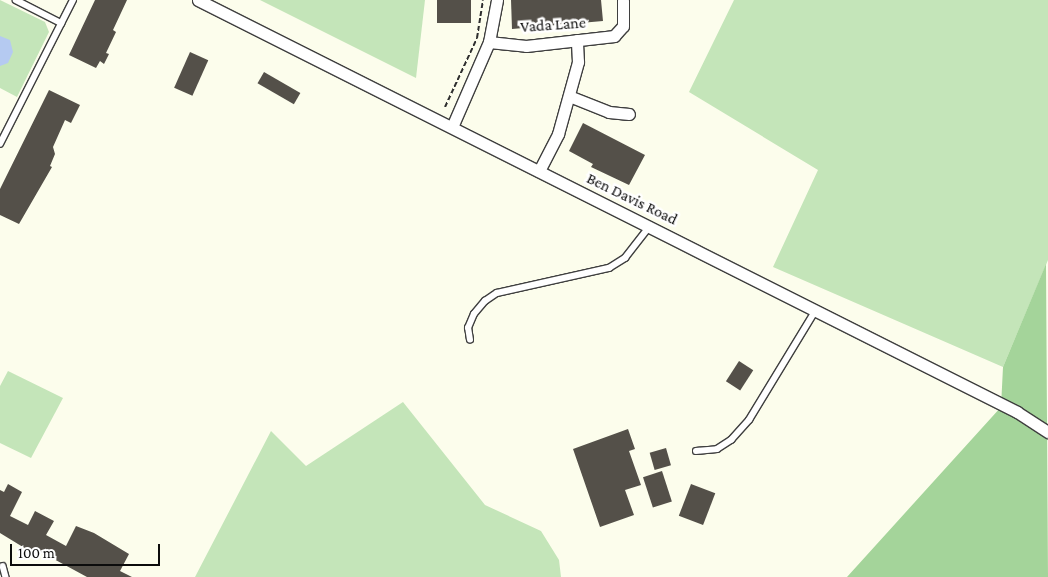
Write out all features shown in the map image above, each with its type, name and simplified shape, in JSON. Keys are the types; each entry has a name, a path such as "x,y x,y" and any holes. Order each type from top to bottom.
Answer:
{"street":[{"name":"Ben Davis Road","path":"198,0 816,310 1016,412 1048,432"},
{"path":"452,127 489,42 497,0"},
{"name":"Vada Lane","path":"489,42 526,46 618,33 624,20 623,0"},
{"path":"539,172 558,134 578,62 578,40"},
{"path":"569,96 609,112 629,114"}],"lane":[{"path":"16,0 61,23"},
{"path":"0,144 72,0"},
{"path":"470,340 468,328 474,314 485,301 497,293 609,268 637,246 650,226"},
{"path":"696,451 717,449 730,440 749,420 816,310"},
{"path":"3,566 6,577"}],"path":[{"path":"445,107 477,38 483,0"}],"green space":[{"path":"0,0 45,22 49,32 17,97 0,88"},
{"path":"260,0 425,0 416,78"},
{"path":"734,0 1048,0 1048,260 1003,367 773,267 818,170 689,92"},
{"path":"1046,264 1048,577 847,577 1001,407 1003,367"},
{"path":"8,371 63,398 31,458 0,443 0,386"},
{"path":"403,402 485,505 541,531 559,560 561,577 195,577 271,431 306,466"}],"water":[{"path":"0,36 10,40 13,52 8,63 0,66"}],"building":[{"path":"95,0 127,0 113,30 116,32 106,53 109,54 104,64 100,61 96,68 69,55"},
{"path":"437,0 471,0 471,23 437,23"},
{"path":"511,0 601,0 603,21 512,29"},
{"path":"190,52 208,60 192,96 174,88"},
{"path":"264,72 300,93 294,104 258,83"},
{"path":"49,90 80,105 71,123 65,120 53,147 55,154 50,166 52,167 19,224 0,215 0,189"},
{"path":"583,123 645,155 629,185 591,167 593,164 569,151"},
{"path":"739,361 753,370 740,390 726,381"},
{"path":"628,429 635,449 629,451 641,485 625,490 634,515 600,527 573,449"},
{"path":"666,448 671,465 655,470 650,453"},
{"path":"662,471 672,501 653,508 643,477"},
{"path":"8,484 22,492 10,516 28,525 35,511 54,521 46,535 66,546 76,526 94,533 129,554 120,571 132,577 87,577 39,551 36,555 0,533 0,490 4,492"},
{"path":"691,484 715,493 703,525 679,516"}]}
